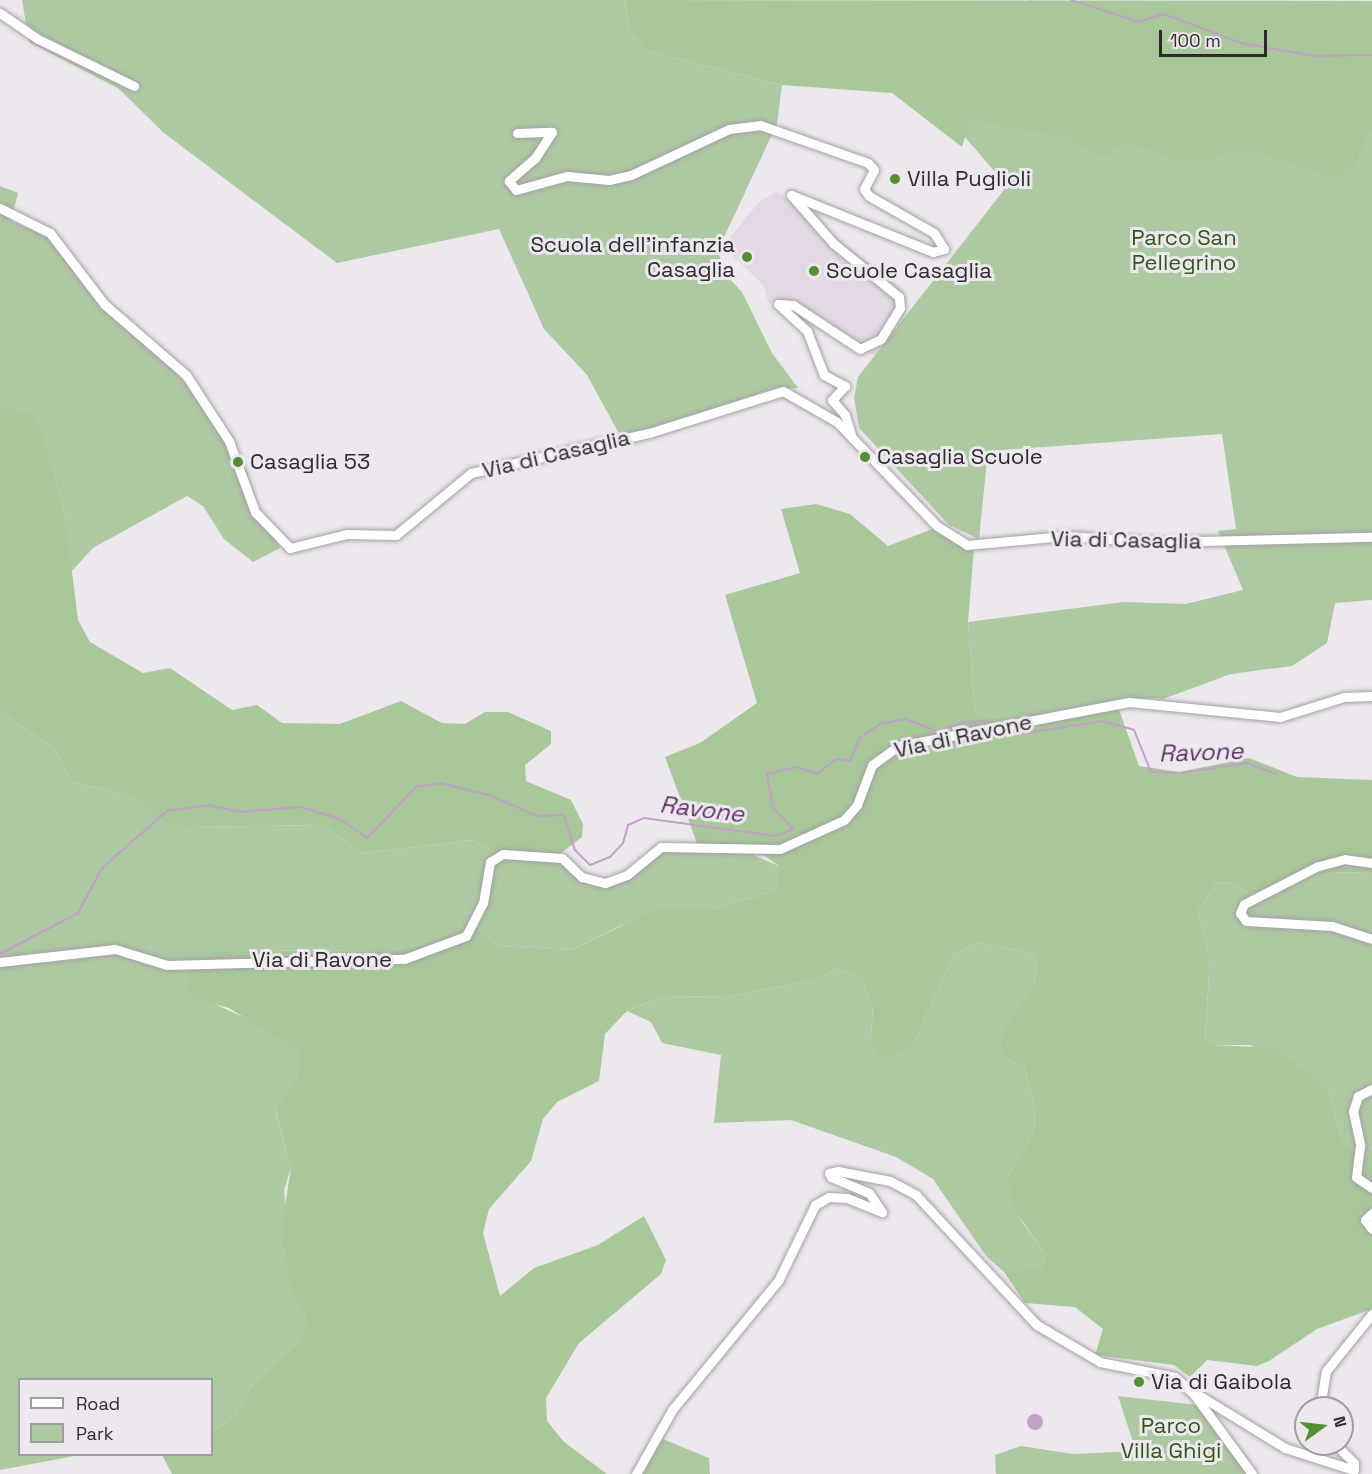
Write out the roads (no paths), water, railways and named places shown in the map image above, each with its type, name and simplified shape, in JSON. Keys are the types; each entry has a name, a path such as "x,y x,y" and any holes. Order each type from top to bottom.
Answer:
{"street":[{"path":"0,13 38,39 134,86"},
{"name":"Via di Casaglia","path":"517,133 552,132 509,180 516,190 567,176 609,180 632,175 729,129 760,125 868,163 874,170 864,189 869,196 934,233 944,249 933,252 791,195 833,243 899,297 900,309 881,339 860,349 793,305 778,304 807,331 824,375 845,386 832,400 845,415 852,438"},
{"name":"Via di Casaglia","path":"0,208 50,233 104,304 186,375 229,441 255,512 290,548 347,534 396,535 471,473 650,433 768,392 796,396 852,438 937,526 967,545 1071,536 1162,542 1372,537"},
{"name":"Via di Ravone","path":"0,962 115,950 167,965 217,960 302,964 421,956 466,936 475,926 490,862 502,854 562,858 582,877 605,883 627,875 661,847 780,849 844,820 857,805 872,765 885,753 991,729 1129,702 1280,717 1344,697 1372,696"},
{"path":"1372,863 1345,859 1318,866 1244,904 1240,913 1246,921 1332,926 1372,939"},
{"path":"1372,1089 1358,1096 1353,1112 1360,1145 1356,1177 1372,1188"},
{"path":"636,1474 672,1410 778,1281 815,1205 829,1197 848,1198 882,1212 868,1193 831,1177 832,1171 890,1181 916,1195 1037,1325 1065,1342 1100,1362 1175,1377 1192,1391 1285,1448 1294,1451"},
{"path":"1372,1213 1365,1220 1372,1228"},
{"path":"1322,1396 1326,1371 1372,1314"},
{"path":"1192,1391 1252,1474"},
{"path":"1310,1456 1354,1470 1354,1463 1347,1456"}],"waterway":[{"path":"1071,0 1139,22 1164,14 1241,43 1314,56 1372,55"},
{"name":"Ravone","path":"0,954 78,913 102,868 167,811 209,805 239,812 301,807 340,819 367,838 416,787 440,783 489,795 537,816 564,815 575,850 590,865 610,857 623,843 628,825 644,818 776,836 793,829 773,808 767,774 796,767 817,774 836,759 850,761 860,738 880,724 905,719 938,731 961,723 983,721 989,727"},
{"name":"Ravone","path":"993,731 999,737 1103,721 1134,730 1151,772 1181,773 1247,763 1278,775"}],"place":[{"name":"Villa Puglioli","path":"895,179"},
{"name":"Scuola dell'infanzia Casaglia","path":"747,257"},
{"name":"Scuole Casaglia","path":"814,271"},
{"name":"Casaglia Scuole","path":"865,457"},
{"name":"Casaglia 53","path":"238,462"},
{"name":"Via di Gaibola","path":"1139,1382"}],"park label":[{"name":"Parco San Pellegrino","path":"1184,250"},
{"name":"Parco Villa Ghigi","path":"1171,1438"}]}
